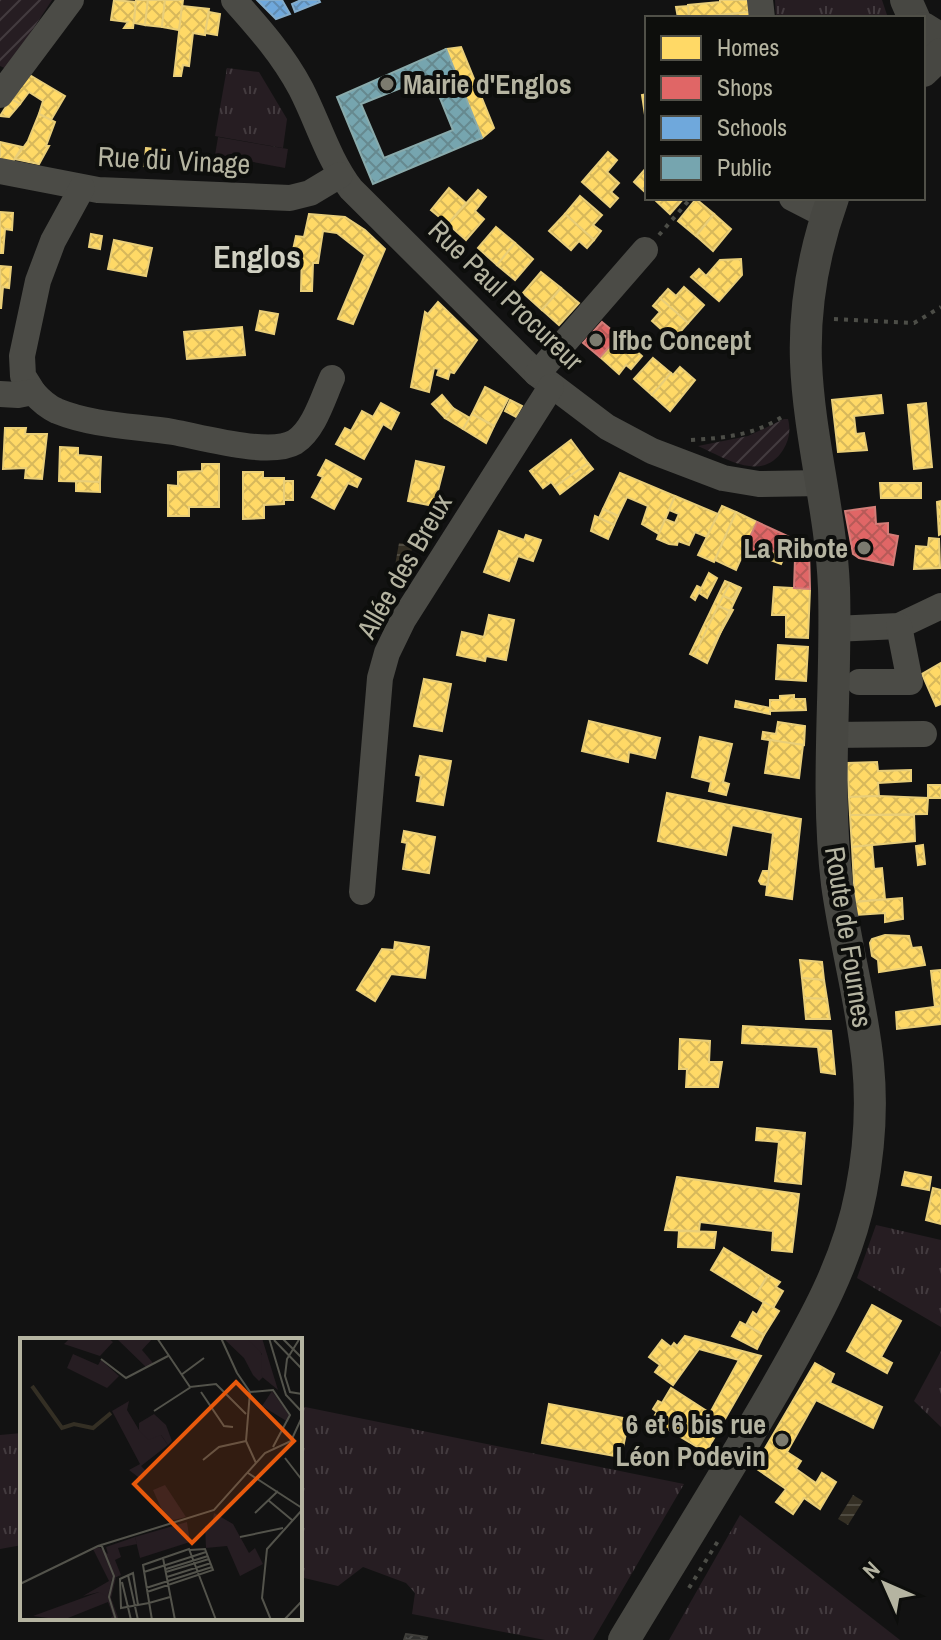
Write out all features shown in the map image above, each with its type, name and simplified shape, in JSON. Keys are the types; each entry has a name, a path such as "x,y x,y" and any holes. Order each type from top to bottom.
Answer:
{"main road":[{"path":"925,25 941,39"},
{"path":"925,69 941,54"},
{"name":"Route de Fournes","path":"728,1472 827,1296 844,1257 861,1191 868,1131 868,1067 834,861 830,781 833,572 806,363 807,318 814,262 830,207"},
{"path":"624,1640 728,1472"},
{"path":"638,1640 728,1472"}],"street":[{"path":"0,95 71,0"},
{"name":"Rue Paul Procureur","path":"234,4 277,49 293,73 340,175 360,200 544,380 607,427 704,472 759,484 823,483"},
{"name":"Rue du Vinage","path":"0,171 82,188 290,198 310,193 340,175"},
{"path":"82,188 53,241 38,281 22,356 23,376 33,392 46,404 60,412 115,426 169,431 228,444 281,446 302,436 332,378"},
{"path":"800,200 830,207"},
{"name":"Allée des Breux","path":"362,892 378,694 387,653 403,620 544,380 645,250"},
{"path":"0,394 33,392"},
{"path":"834,629 899,626 941,606"},
{"path":"859,682 910,682 899,626"},
{"path":"831,735 924,734"}],"path":[{"path":"645,250 689,200"},
{"path":"807,318 914,323 941,307"},
{"path":"660,454 668,442 748,434 767,427 786,414 795,416 799,428 814,424"}],"green space":[{"path":"0,0 52,0 7,69 0,66"},
{"path":"775,0 882,0 887,16 776,16"},
{"path":"227,68 259,72 287,119 283,148 215,136"},
{"path":"218,137 288,149 285,168 215,155"},
{"path":"788,419 789,423 787,443 774,460 765,465 743,465 698,446 748,436"},
{"path":"876,1225 941,1240 941,1327 857,1278"},
{"path":"941,1351 941,1427 914,1401"},
{"path":"302,1406 684,1484 593,1640 545,1640 412,1614 415,1593 406,1583 363,1567 338,1586 302,1577"},
{"path":"20,1433 20,1545 0,1549 0,1435"},
{"path":"740,1515 900,1640 669,1640"}],"shaded area":[{"path":"399,543 413,545 406,573 394,571"},
{"path":"853,1495 863,1501 848,1525 838,1519"}],"building: Homes":[{"path":"114,0 136,2 133,28 124,28 128,22 111,20"},
{"path":"136,0 148,0 145,25 134,23"},
{"path":"148,0 165,0 162,27 145,25"},
{"path":"165,0 183,0 179,30 162,27"},
{"path":"748,0 749,12 689,16 688,5"},
{"path":"182,6 209,9 205,35 193,33 189,66 183,65 181,76 174,76"},
{"path":"688,6 689,16 678,16 676,7"},
{"path":"209,12 220,14 217,35 205,33"},
{"path":"749,12 749,16 713,16"},
{"path":"461,47 494,128 482,138 446,49"},
{"path":"28,74 65,96 51,120 39,114 43,101 29,92 20,104 11,99"},
{"path":"11,99 20,104 9,117 0,116"},
{"path":"39,114 55,122 46,146 49,146 39,164 15,159 28,141"},
{"path":"0,142 22,147 12,163 0,160"},
{"path":"146,148 165,150 162,168 144,166"},
{"path":"608,152 617,160 607,172 619,183 611,192 618,198 610,207 582,182"},
{"path":"645,169 645,192 634,182"},
{"path":"449,188 466,203 448,224 431,210"},
{"path":"478,190 486,197 475,211 484,219 466,240 448,224"},
{"path":"580,196 602,215 593,225 601,231 594,240 565,214"},
{"path":"655,200 682,200 670,214"},
{"path":"695,200 714,214 696,236 678,221"},
{"path":"0,212 13,213 12,230 5,229 3,253 0,253"},
{"path":"309,214 345,217 385,249 353,324 338,319 365,255 337,233 323,231 318,263 313,263 312,291 301,291 302,251 293,250 296,236 304,237"},
{"path":"565,214 594,240 587,248 579,241 571,250 549,231"},
{"path":"714,214 731,229 713,251 696,236"},
{"path":"496,227 515,243 497,265 478,248"},
{"path":"91,234 102,236 100,249 89,247"},
{"path":"114,240 152,248 146,276 108,269"},
{"path":"515,243 533,259 515,280 497,265"},
{"path":"741,259 742,275 719,301 691,277 699,269 706,276 720,260"},
{"path":"0,266 11,267 9,288 3,287 1,309"},
{"path":"541,272 561,288 542,310 523,293"},
{"path":"684,287 704,305 688,323 660,298 668,289 676,296"},
{"path":"561,288 579,303 559,325 542,310"},
{"path":"660,298 688,323 673,340 652,321 660,312 653,306"},
{"path":"438,302 477,340 454,373 450,372 448,379 437,375 439,369 434,368 429,392 411,387 425,312 428,314"},
{"path":"260,311 278,314 274,334 256,330"},
{"path":"242,327 245,355 187,359 184,332"},
{"path":"619,336 642,356 631,369 626,365 619,374 600,357"},
{"path":"653,358 671,373 652,395 634,379"},
{"path":"680,367 695,380 670,411 652,395"},
{"path":"485,387 508,399 494,426 472,414"},
{"path":"442,395 453,408 445,418 432,404"},
{"path":"881,395 883,413 854,416 856,434 864,433 867,450 838,452 832,400"},
{"path":"510,400 522,406 516,417 505,411"},
{"path":"381,403 399,413 391,429 383,424 364,459 336,444 345,428 351,431 362,411 373,417"},
{"path":"926,403 932,467 914,469 908,405"},
{"path":"453,408 470,418 463,429 445,418"},
{"path":"472,414 494,426 486,443 463,429"},
{"path":"5,428 26,428 25,434 47,434 42,479 25,478 26,468 3,469"},
{"path":"571,440 588,463 555,487 551,482 543,488 530,471"},
{"path":"60,447 78,448 78,455 101,457 100,482 59,481"},
{"path":"326,460 361,479 357,487 348,483 334,509 312,497 323,477 318,475"},
{"path":"416,461 444,467 434,506 408,501"},
{"path":"588,463 593,469 560,494 555,487"},
{"path":"202,464 219,464 219,507 189,507 189,516 168,516 168,485 178,486 178,472 202,471"},
{"path":"243,472 263,472 263,478 284,478 284,504 264,505 264,518 243,519"},
{"path":"620,473 675,496 659,534 642,524 648,506 627,497 618,516 603,509"},
{"path":"76,481 100,482 100,492 76,491"},
{"path":"284,481 293,481 293,500 284,500"},
{"path":"880,483 921,483 921,498 881,498"},
{"path":"675,496 718,514 707,537 695,532 689,545 678,541 677,545 669,544 657,539 665,519 675,523 679,514 669,510"},
{"path":"941,501 941,534 939,535 937,502"},
{"path":"722,506 736,512 714,562 698,555"},
{"path":"603,509 618,516 614,525 599,518"},
{"path":"736,512 757,522 736,570 715,560"},
{"path":"595,516 614,525 608,539 591,531"},
{"path":"499,531 524,540 526,535 541,540 533,561 518,556 509,581 484,572"},
{"path":"929,538 939,539 940,568 914,569 916,546 928,547"},
{"path":"768,549 785,555 781,564 765,558"},
{"path":"709,573 717,578 707,598 699,593"},
{"path":"725,581 730,583 694,656 690,654"},
{"path":"730,583 739,587 733,600 723,596"},
{"path":"697,586 701,588 695,600 691,597"},
{"path":"739,587 730,611 718,606 723,596 733,600"},
{"path":"774,587 810,589 808,638 786,637 786,615 772,615"},
{"path":"718,606 730,611 707,663 694,656"},
{"path":"733,610 713,646 730,611"},
{"path":"489,615 514,620 506,660 486,656 485,661 457,655 462,632 484,637"},
{"path":"778,645 808,647 806,681 776,679"},
{"path":"941,663 941,704 936,706 922,674"},
{"path":"424,679 451,684 442,731 414,726"},
{"path":"794,695 794,699 805,699 806,710 770,711 770,714 735,707 736,701 770,708 770,700"},
{"path":"589,721 660,738 655,758 629,752 628,762 582,751"},
{"path":"778,722 805,726 804,745 762,739 763,732 776,734"},
{"path":"700,737 732,744 723,782 729,784 726,795 709,791 711,782 692,777"},
{"path":"770,740 803,745 799,778 765,773"},
{"path":"420,756 451,761 443,805 417,801 421,776 416,775"},
{"path":"877,762 878,771 911,770 911,781 878,783 879,796 849,797 847,763"},
{"path":"928,785 941,785 941,798 928,798"},
{"path":"667,793 801,819 792,899 766,895 773,833 732,825 726,855 658,841"},
{"path":"849,797 928,798 927,814 850,815"},
{"path":"850,815 914,815 915,841 852,847"},
{"path":"404,831 435,837 429,873 403,869 407,843 402,842"},
{"path":"872,845 874,869 882,868 885,899 855,902 852,847"},
{"path":"923,845 925,864 918,865 916,846"},
{"path":"763,871 769,871 768,885 759,881"},
{"path":"902,898 903,919 885,922 885,913 856,915 855,902"},
{"path":"885,935 909,936 912,948 921,947 925,965 879,972 878,960 872,956 870,943 872,939"},
{"path":"395,942 429,947 425,978 391,974 375,1001 357,990 382,949 394,950"},
{"path":"800,960 822,962 824,980 802,978"},
{"path":"941,970 941,1006 935,1007 931,971"},
{"path":"802,978 824,980 827,999 804,998"},
{"path":"804,998 827,999 830,1019 806,1019"},
{"path":"941,1006 941,1024 897,1029 896,1012"},
{"path":"743,1026 831,1031 835,1074 821,1072 818,1047 742,1043"},
{"path":"680,1039 710,1041 709,1062 722,1062 718,1087 686,1087 687,1069 679,1069"},
{"path":"757,1128 805,1133 801,1184 775,1181 779,1142 756,1140"},
{"path":"905,1172 931,1177 929,1190 902,1185"},
{"path":"677,1177 799,1194 792,1252 772,1250 773,1231 700,1222 699,1231 665,1230"},
{"path":"933,1188 941,1190 941,1224 926,1220"},
{"path":"679,1231 716,1232 714,1248 678,1247"},
{"path":"724,1248 768,1275 755,1297 711,1270"},
{"path":"768,1275 780,1282 776,1287 783,1291 773,1308 755,1297"},
{"path":"764,1302 779,1311 764,1335 746,1325 753,1312 757,1315"},
{"path":"872,1305 901,1321 881,1357 892,1363 887,1373 847,1351"},
{"path":"740,1322 764,1335 757,1349 732,1336"},
{"path":"685,1336 761,1356 706,1452 652,1420 657,1412 653,1409 658,1401 662,1403 671,1388 710,1413 739,1360 699,1349 673,1385 655,1372 660,1365 649,1357 662,1340 671,1347 674,1343 677,1346"},
{"name":"6 et 6 bis rue Léon Podevin","path":"815,1363 834,1374 830,1383 882,1407 873,1428 816,1400 787,1452 801,1461 796,1469 816,1483 822,1473 836,1482 820,1509 804,1498 793,1514 776,1502 786,1489 754,1467"},
{"path":"549,1404 629,1419 621,1457 542,1443"}],"building: Shops":[{"path":"602,322 619,336 600,357 583,343"},
{"path":"875,507 876,524 888,523 888,534 898,536 893,565 853,554 845,511"},
{"path":"757,522 805,544 809,551 810,589 794,588 795,559 768,549 764,559 743,552"}],"building: Schools":[{"path":"257,0 282,0 290,14 276,19"},
{"path":"301,0 320,2 295,12 292,4"}],"building: Public":[{"path":"446,49 482,138 373,184 337,97","holes":["431,76 453,130 384,158 361,104"]}],"building: Other":[{"path":"406,1634 427,1637 426,1640 404,1640"}],"place":[{"name":"Mairie d'Englos","path":"387,84"},
{"name":"Ifbc Concept","path":"596,340"},
{"name":"La Ribote","path":"864,548"},
{"name":"6 et 6 bis rue Léon Podevin","path":"782,1440"}],"district":[{"name":"Englos","path":"257,256"}]}
